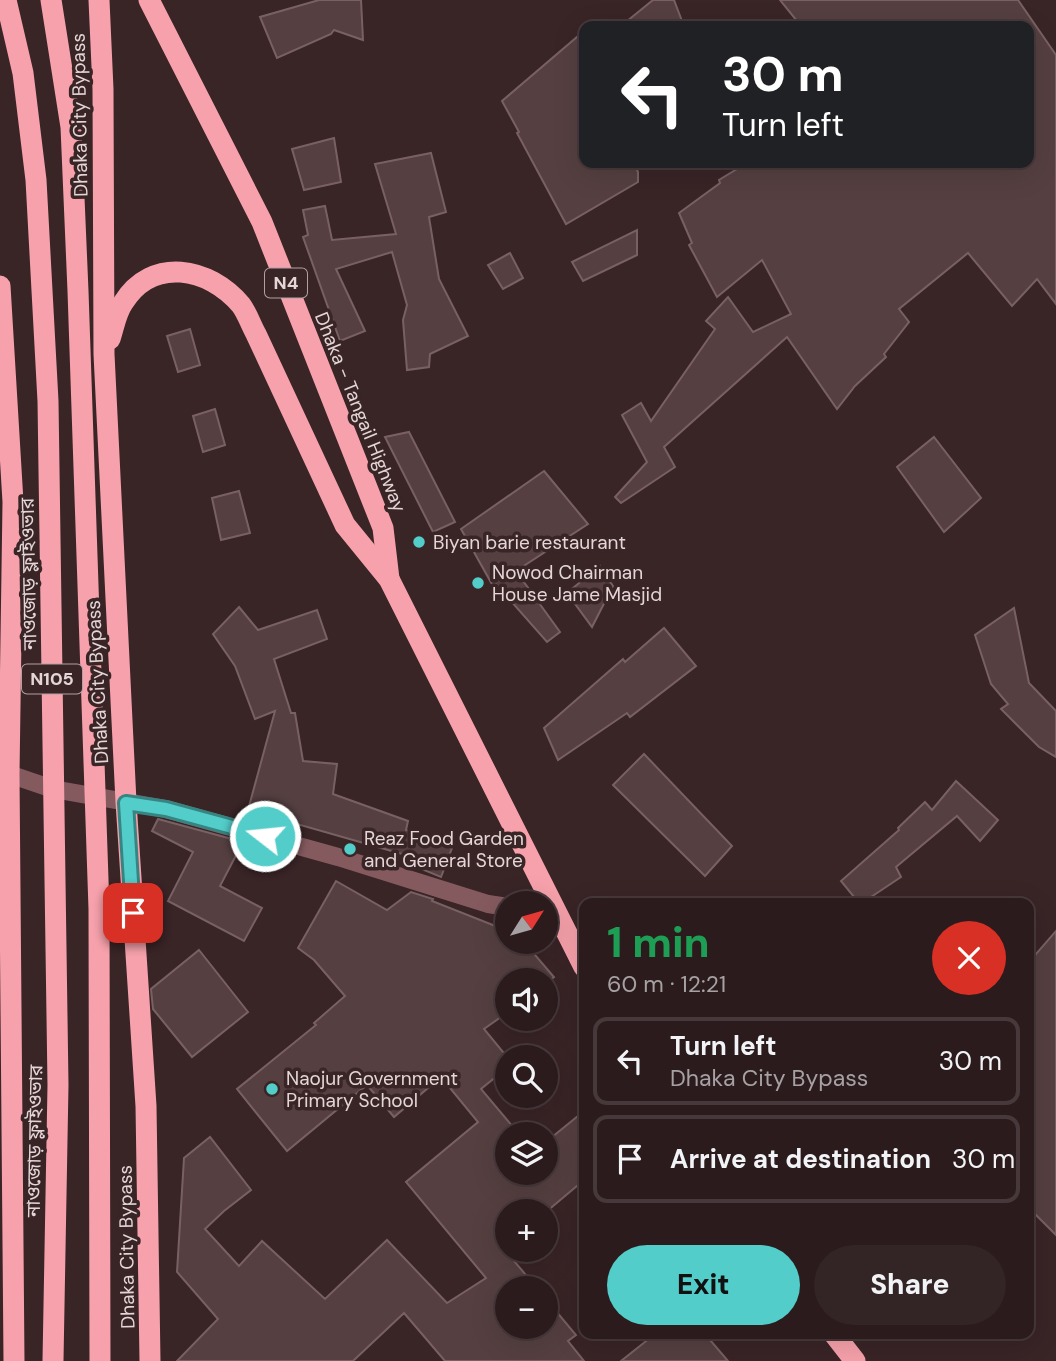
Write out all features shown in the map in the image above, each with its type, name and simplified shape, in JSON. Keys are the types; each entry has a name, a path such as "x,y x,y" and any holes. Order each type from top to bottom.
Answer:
{"highway":[{"name":"নাওজোড় ফ্লাইওভার","path":"6,0 23,73 36,180 48,401 58,1085 53,1361"},
{"name":"N105","path":"51,0 71,127 78,304 99,909 100,1361"},
{"name":"Dhaka City Bypass","path":"99,0 103,89 104,354 126,803 146,1106 150,1361"},
{"name":"Dhaka - Tangail Highway","path":"149,0 262,222 383,528 389,579"},
{"name":"Dhaka - Tangail Highway","path":"104,354 122,304 142,281 173,270 209,278 241,306 345,525 389,579 540,891"},
{"path":"0,286 13,502 5,772 14,1361"},
{"name":"Dhaka - Tangail Highway","path":"558,925 579,960"},
{"path":"838,1339 855,1361"}],"street":[{"path":"5,772 53,789 166,809 338,857 495,905"}],"building":[{"path":"319,0 361,0 363,40 334,30 331,34 277,58 260,17"},
{"path":"653,0 674,0 682,21 627,21"},
{"path":"780,0 1018,0 1033,21 797,21"},
{"path":"1034,23 1056,55 1056,304 1037,279 1012,306 968,253 899,309 909,322 884,354 886,357 855,386 837,409 787,337 664,447 675,467 621,503 615,497 647,462 622,415 641,403 651,421 715,329 706,321 728,297 753,332 791,314 762,260 717,297 689,245 692,243 679,213 720,183 719,180 739,168 1034,168"},
{"path":"579,35 579,168 636,168 638,182 566,224 502,101"},
{"path":"334,138 341,182 304,190 292,149"},
{"path":"431,153 446,212 429,217 439,279 468,336 430,354 429,367 407,370 403,320 407,305 392,252 336,269 365,331 340,341 303,237 308,235 303,210 325,206 332,240 396,234 375,164"},
{"path":"637,230 637,255 583,281 572,262"},
{"path":"510,253 523,278 503,289 488,265"},
{"path":"190,329 200,365 178,372 167,336"},
{"path":"215,409 225,445 203,452 193,416"},
{"path":"409,432 455,522 433,532 385,437"},
{"path":"934,437 981,498 944,532 897,467"},
{"path":"544,471 588,524 516,571 560,632 547,642 496,584 493,586 461,529"},
{"path":"239,491 250,533 221,540 212,498"},
{"path":"600,566 613,586 592,627 567,593"},
{"path":"239,607 258,630 317,610 327,639 274,659 291,713 295,713 303,761 337,764 333,794 408,821 406,830 452,848 441,877 407,863 409,856 248,810 275,711 255,719 235,666 213,634"},
{"path":"1014,608 1029,683 1056,711 1056,757 1039,747 1001,709 1008,704 991,684 975,635"},
{"path":"664,628 696,666 630,717 627,713 558,760 544,728 623,659 625,662"},
{"path":"644,754 732,846 705,876 613,785"},
{"path":"956,781 998,820 980,841 957,816 896,867 901,877 870,898 855,898 841,881 899,830 925,802 932,810"},
{"path":"158,819 243,842 220,886 262,908 244,941 168,901 193,852 152,831"},
{"path":"336,881 387,910 411,892 433,899 432,901 495,926 495,954 534,954 546,968 495,968 495,1021 484,1029 497,1045 495,1045 495,1078 481,1089 509,1122 495,1122 495,1185 558,1185 558,1132 579,1115 579,1184 558,1202 558,1199 495,1199 495,1262 515,1262 527,1276 495,1276 495,1339 558,1339 558,1313 576,1335 568,1341 584,1361 445,1361 404,1313 353,1361 177,1361 218,1319 177,1272 184,1158 210,1137 251,1190 205,1229 239,1266 262,1241 325,1299 387,1240 447,1303 486,1278 406,1182 478,1122 441,1077 394,1117 367,1085 287,1151 237,1089 316,1025 314,1023 345,996 314,960 298,948"},
{"path":"1056,931 1056,1235 1034,1213 1034,956"},
{"path":"199,950 248,1012 192,1057 153,1009 151,989"},
{"path":"649,1339 709,1339 728,1361 621,1361"}],"place":[{"name":"Biyan barie restaurant","path":"419,542"},
{"name":"Nowod Chairman House Jame Masjid","path":"478,583"},
{"name":"Reaz Food Garden and General Store","path":"350,849"},
{"name":"Naojur Government Primary School","path":"272,1089"}],"route":[{"path":"133,913 126,803 166,809 265,836"}]}
